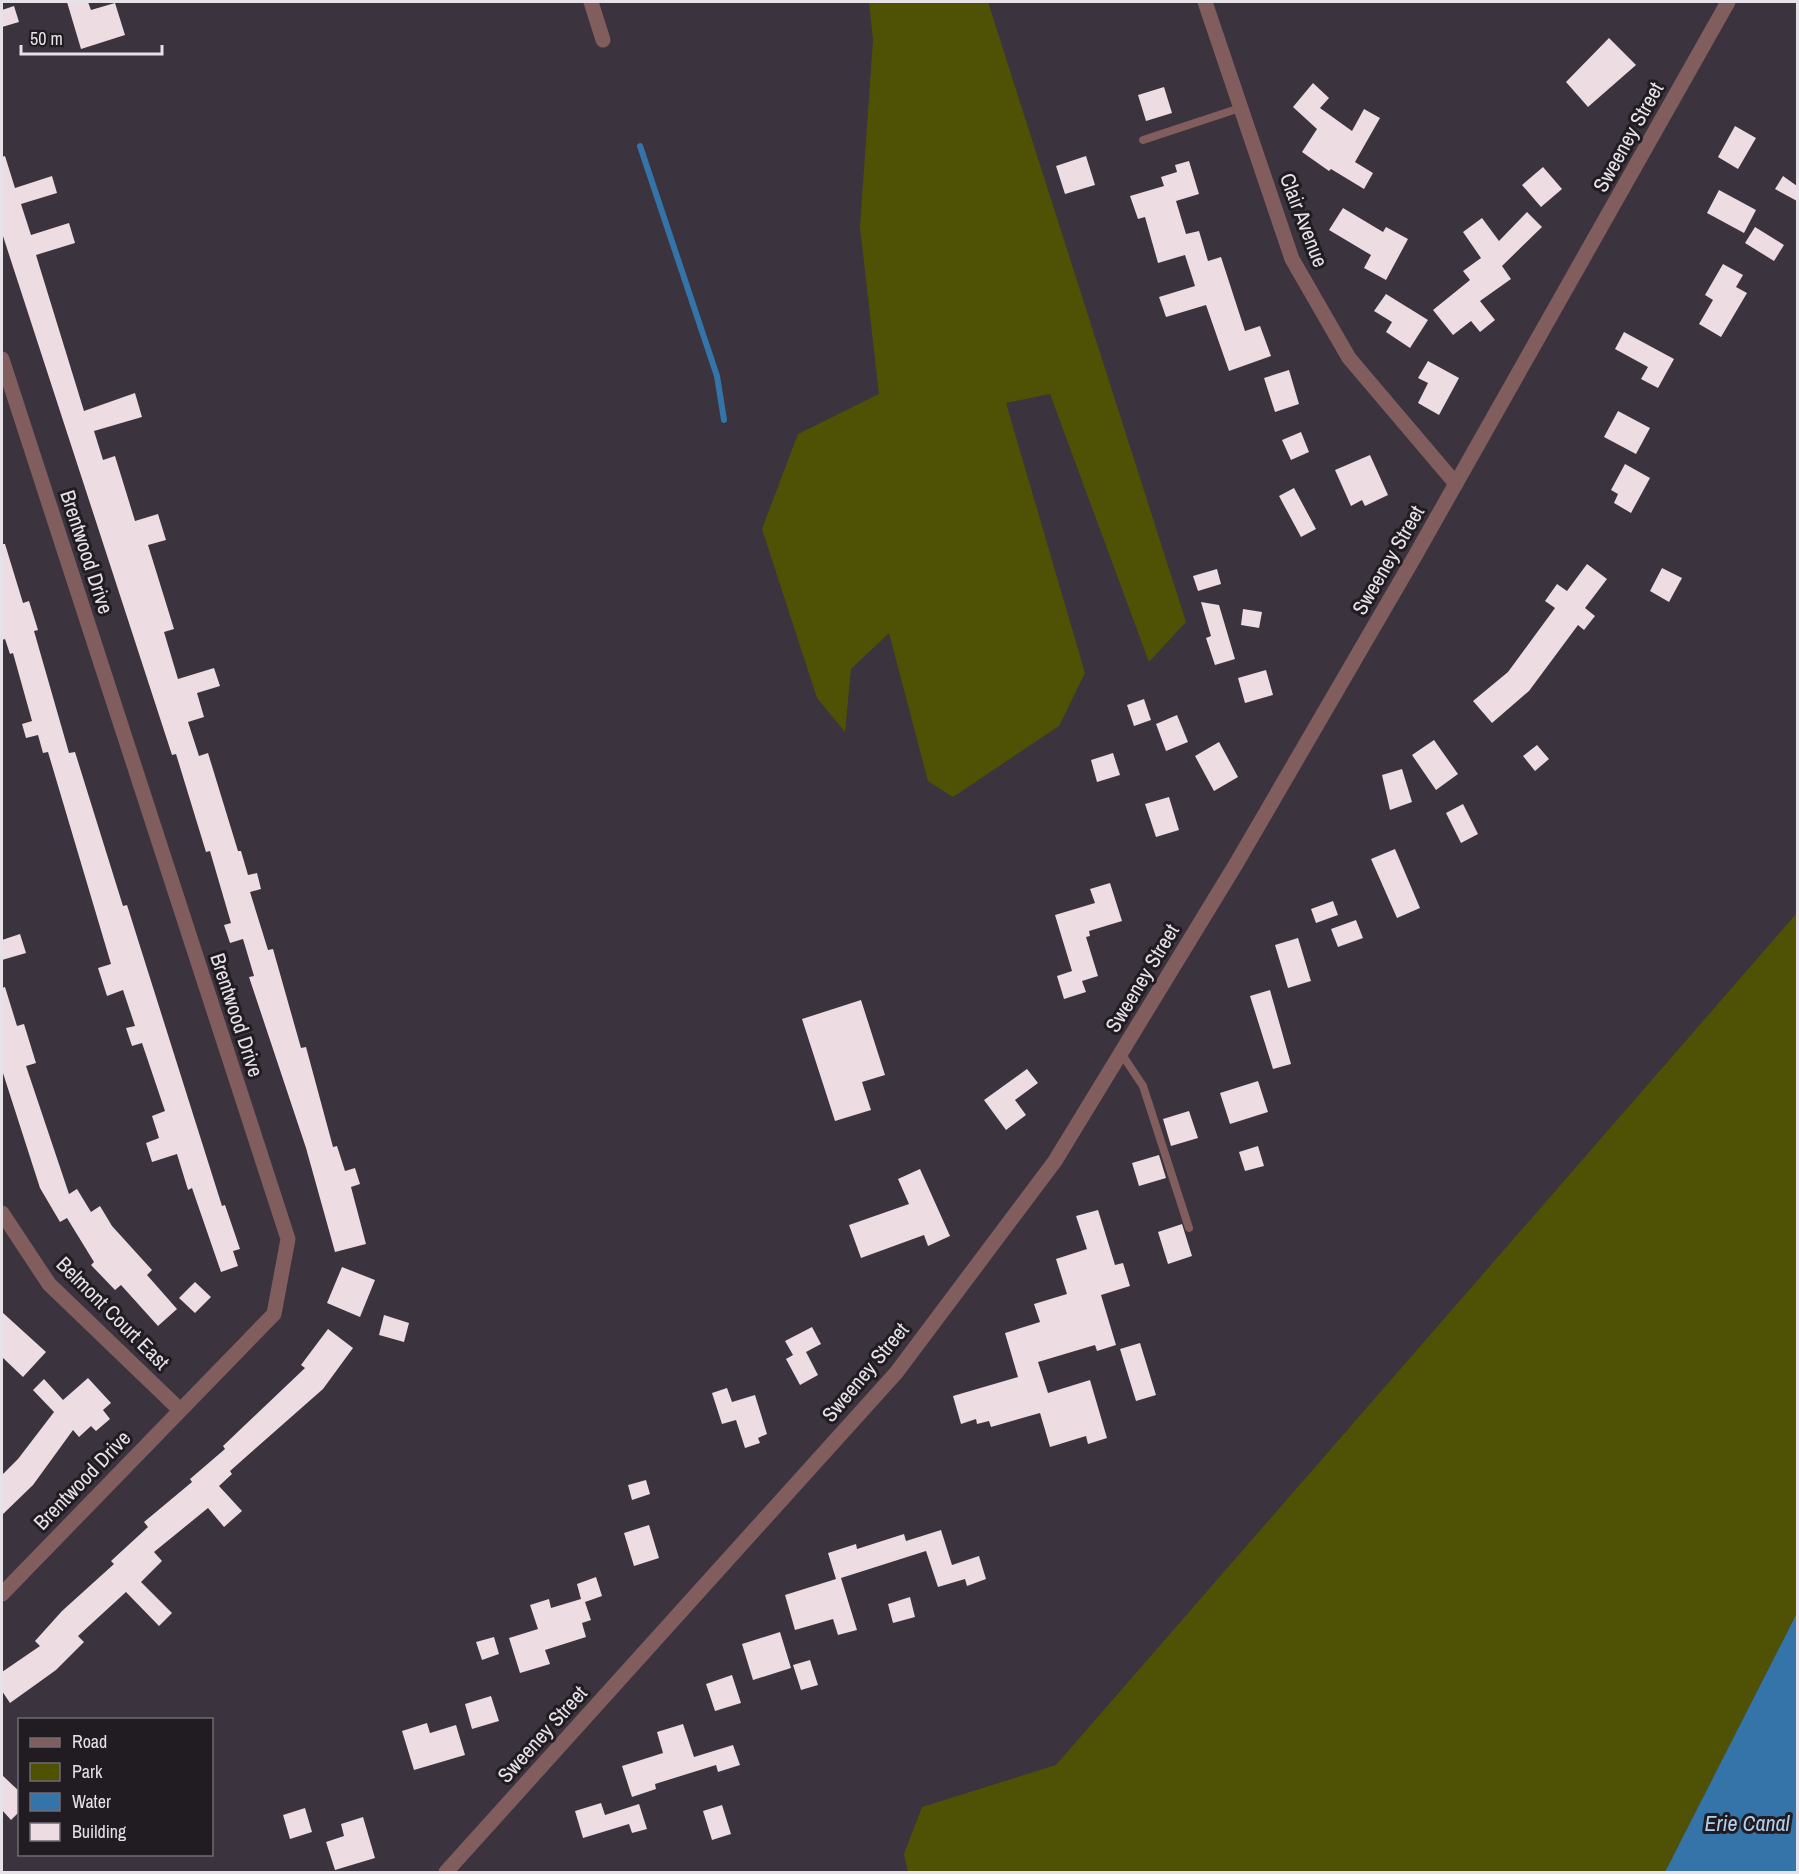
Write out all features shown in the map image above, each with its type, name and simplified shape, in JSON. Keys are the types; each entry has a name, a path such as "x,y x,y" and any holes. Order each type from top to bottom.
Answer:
{"street":[{"path":"591,2 603,40"},
{"name":"Clair Avenue","path":"1205,2 1292,259 1349,358 1456,484"},
{"name":"Sweeney Street","path":"446,1872 896,1373 1055,1161 1236,864 1456,484 1728,2"},
{"name":"Brentwood Drive","path":"2,359 288,1239 274,1314 179,1409 2,1594"},
{"name":"Belmont Court East","path":"2,1213 49,1284 179,1409"}],"lane":[{"path":"1143,140 1240,108"},
{"path":"1121,1053 1143,1086 1189,1228"}],"green space":[{"path":"869,2 988,2 1186,622 1149,662 1050,394 1006,403 1085,673 1059,726 953,797 928,781 889,633 851,669 845,732 817,698 762,529 798,434 879,394 860,227 873,40"},
{"path":"1797,913 1797,1613 1665,1872 908,1872 904,1854 922,1807 1056,1765"}],"water":[{"name":"Erie Canal","path":"1797,1613 1797,1872 1665,1872"}],"building":[{"path":"67,2 88,2 91,10 115,3 125,35 81,49"},
{"path":"14,6 19,22 2,27 2,10"},
{"path":"1609,38 1636,65 1588,107 1566,82"},
{"path":"1313,83 1329,98 1320,108 1352,131 1364,109 1380,118 1355,162 1373,173 1364,189 1331,169 1329,171 1302,152 1317,129 1293,107"},
{"path":"1164,87 1172,113 1146,121 1138,95"},
{"path":"1735,126 1756,138 1738,169 1718,157"},
{"path":"5,156 15,188 52,176 57,193 21,204 31,235 69,223 75,243 36,255 84,411 135,393 142,417 94,431 103,460 115,456 135,521 158,514 166,540 148,545 174,629 164,632 178,679 214,668 220,686 197,693 204,717 188,722 199,756 208,753 238,851 241,851 248,875 257,873 261,889 250,892 268,950 273,949 301,1048 306,1047 333,1147 337,1146 345,1171 355,1168 360,1184 351,1187 366,1244 335,1252 306,1148 249,977 254,976 243,939 230,943 224,925 231,923 210,851 206,852 176,754 172,755 2,233 2,157"},
{"path":"1086,156 1095,185 1065,194 1056,166"},
{"path":"1189,161 1199,194 1176,201 1186,234 1199,231 1208,261 1221,257 1245,331 1260,326 1271,356 1229,371 1206,305 1166,317 1159,297 1195,286 1185,255 1158,263 1145,217 1138,219 1130,196 1164,186 1161,177 1177,172 1175,165"},
{"path":"1543,167 1562,189 1541,207 1522,185"},
{"path":"1783,176 1797,186 1797,201 1775,189"},
{"path":"1719,190 1756,210 1744,233 1707,213"},
{"path":"1343,208 1383,232 1386,227 1408,239 1386,280 1364,268 1371,255 1329,230"},
{"path":"1527,212 1542,227 1502,266 1511,279 1480,301 1495,320 1480,332 1471,321 1453,335 1433,310 1470,280 1463,271 1481,258 1463,232 1482,218 1499,241"},
{"path":"1755,227 1784,245 1774,261 1745,243"},
{"path":"1723,264 1743,275 1736,287 1747,293 1721,337 1699,324 1713,300 1705,295"},
{"path":"1386,294 1428,320 1410,348 1386,332 1392,322 1374,311"},
{"path":"1624,332 1674,359 1658,388 1641,379 1648,367 1615,349"},
{"path":"1428,361 1459,378 1439,415 1418,403 1428,383 1418,378"},
{"path":"1289,370 1299,404 1275,412 1264,378"},
{"path":"1618,411 1650,428 1636,454 1604,437"},
{"path":"1301,432 1309,452 1291,460 1282,440"},
{"path":"1370,455 1388,495 1365,506 1362,500 1351,506 1335,470"},
{"path":"1625,464 1650,478 1631,513 1614,503 1618,494 1611,490"},
{"path":"1294,488 1316,529 1301,537 1279,496"},
{"path":"2,544 5,544 23,603 29,601 38,630 34,631 69,753 75,752 123,906 127,905 222,1206 225,1205 240,1249 233,1251 238,1266 221,1272 192,1188 188,1190 177,1154 152,1162 146,1143 159,1138 152,1116 165,1111 142,1043 132,1046 126,1028 135,1026 123,990 107,996 98,968 111,964 48,752 43,753 38,735 26,738 22,724 32,721 13,653 10,654 5,639 2,640"},
{"path":"1587,564 1607,579 1585,608 1595,616 1584,630 1578,625 1529,691 1492,723 1473,701 1508,672 1555,608 1545,601 1557,584 1567,591"},
{"path":"1662,568 1682,578 1669,602 1650,591"},
{"path":"1217,569 1221,584 1198,591 1193,576"},
{"path":"1201,602 1219,605 1235,659 1215,665 1206,638 1211,636"},
{"path":"1243,609 1262,612 1259,628 1241,625"},
{"path":"1266,670 1273,695 1245,703 1238,678"},
{"path":"1144,699 1151,720 1134,726 1127,705"},
{"path":"1177,715 1188,742 1166,751 1156,724"},
{"path":"1434,740 1458,774 1436,790 1412,755"},
{"path":"1219,742 1238,777 1214,791 1195,756"},
{"path":"1537,745 1549,759 1535,771 1523,756"},
{"path":"1113,753 1120,775 1097,782 1091,760"},
{"path":"1402,769 1412,802 1390,810 1382,775"},
{"path":"1169,797 1179,830 1156,837 1145,804"},
{"path":"1463,804 1478,834 1461,843 1446,813"},
{"path":"1395,849 1420,908 1397,918 1371,859"},
{"path":"1110,883 1122,921 1089,931 1090,936 1086,937 1098,976 1082,981 1086,992 1064,999 1057,976 1072,971 1055,915 1095,903 1090,889"},
{"path":"1333,901 1338,915 1316,923 1311,909"},
{"path":"1356,920 1363,938 1338,947 1331,929"},
{"path":"20,934 26,953 2,960 2,940"},
{"path":"1298,938 1311,981 1288,988 1275,945"},
{"path":"5,987 17,1026 24,1024 36,1063 26,1066 69,1194 77,1189 91,1212 100,1206 112,1226 152,1270 147,1275 177,1309 158,1326 121,1285 115,1290 91,1265 94,1262 67,1218 60,1222 40,1188 2,1070 2,988"},
{"path":"1270,990 1291,1064 1273,1069 1250,996"},
{"path":"861,1000 885,1075 862,1082 871,1110 835,1121 802,1019"},
{"path":"1027,1069 1038,1083 1015,1100 1026,1115 1006,1130 984,1100"},
{"path":"1258,1081 1268,1112 1230,1124 1220,1093"},
{"path":"1189,1111 1198,1138 1171,1146 1163,1119"},
{"path":"1258,1146 1264,1166 1245,1171 1239,1152"},
{"path":"1159,1155 1166,1178 1139,1186 1132,1163"},
{"path":"920,1169 950,1236 928,1246 924,1235 861,1258 849,1225 909,1204 898,1179"},
{"path":"1098,1210 1115,1265 1123,1263 1130,1286 1101,1295 1116,1345 1097,1351 1095,1345 1038,1362 1048,1393 1090,1380 1107,1438 1088,1444 1086,1436 1050,1447 1040,1413 991,1427 989,1421 977,1424 976,1419 961,1424 953,1396 1018,1377 1005,1333 1040,1322 1034,1304 1067,1294 1056,1259 1087,1249 1076,1216"},
{"path":"1182,1224 1192,1256 1168,1264 1158,1232"},
{"path":"342,1267 375,1280 360,1317 327,1303"},
{"path":"195,1282 211,1297 195,1313 179,1298"},
{"path":"2,1312 46,1352 23,1377 2,1357"},
{"path":"384,1315 409,1323 404,1342 379,1335"},
{"path":"812,1327 821,1344 806,1352 818,1375 800,1385 786,1359 793,1355 785,1341"},
{"path":"328,1329 353,1348 323,1389 230,1471 232,1474 219,1486 242,1511 224,1527 208,1508 154,1552 162,1561 141,1582 172,1613 159,1626 126,1592 78,1636 84,1642 56,1670 10,1703 2,1691 2,1672 40,1646 35,1641 62,1611 114,1564 111,1561 148,1527 144,1522 192,1482 190,1479 225,1449 223,1446 305,1368 301,1365"},
{"path":"1140,1343 1156,1395 1136,1401 1120,1349"},
{"path":"88,1378 111,1403 103,1410 110,1419 96,1431 91,1426 79,1437 73,1430 33,1485 2,1515 2,1475 18,1459 54,1412 33,1390 44,1379 63,1400"},
{"path":"727,1388 732,1402 755,1395 767,1434 758,1438 760,1443 745,1448 736,1420 722,1424 712,1393"},
{"path":"646,1480 650,1494 632,1500 628,1485"},
{"path":"649,1525 659,1558 634,1566 624,1533"},
{"path":"941,1530 952,1565 979,1556 986,1579 967,1586 965,1579 938,1587 926,1551 841,1578 857,1630 838,1635 833,1619 795,1630 785,1595 836,1579 828,1553 856,1544 857,1549 904,1534 906,1541"},
{"path":"596,1577 602,1596 585,1602 591,1620 582,1623 586,1637 545,1650 550,1664 520,1673 509,1638 538,1629 530,1605 549,1599 551,1608 581,1599 577,1584"},
{"path":"910,1597 915,1617 893,1623 888,1604"},
{"path":"780,1632 791,1668 753,1680 742,1644"},
{"path":"494,1637 499,1654 482,1660 476,1642"},
{"path":"810,1660 818,1685 801,1690 793,1665"},
{"path":"732,1675 741,1703 715,1711 706,1684"},
{"path":"491,1696 499,1721 472,1729 465,1704"},
{"path":"427,1723 430,1733 456,1725 465,1755 414,1770 402,1731"},
{"path":"683,1724 694,1757 733,1745 740,1765 718,1772 716,1765 655,1784 656,1789 632,1797 622,1766 663,1753 657,1732"},
{"path":"2,1775 18,1790 18,1813 11,1820 2,1810"},
{"path":"601,1803 605,1815 639,1804 647,1829 632,1833 629,1824 583,1838 575,1811"},
{"path":"722,1805 731,1834 712,1840 703,1811"},
{"path":"305,1808 312,1832 290,1839 283,1815"},
{"path":"363,1817 375,1858 335,1870 326,1842 344,1836 341,1824"}],"waterway":[{"path":"640,146 717,376 724,420"}]}
